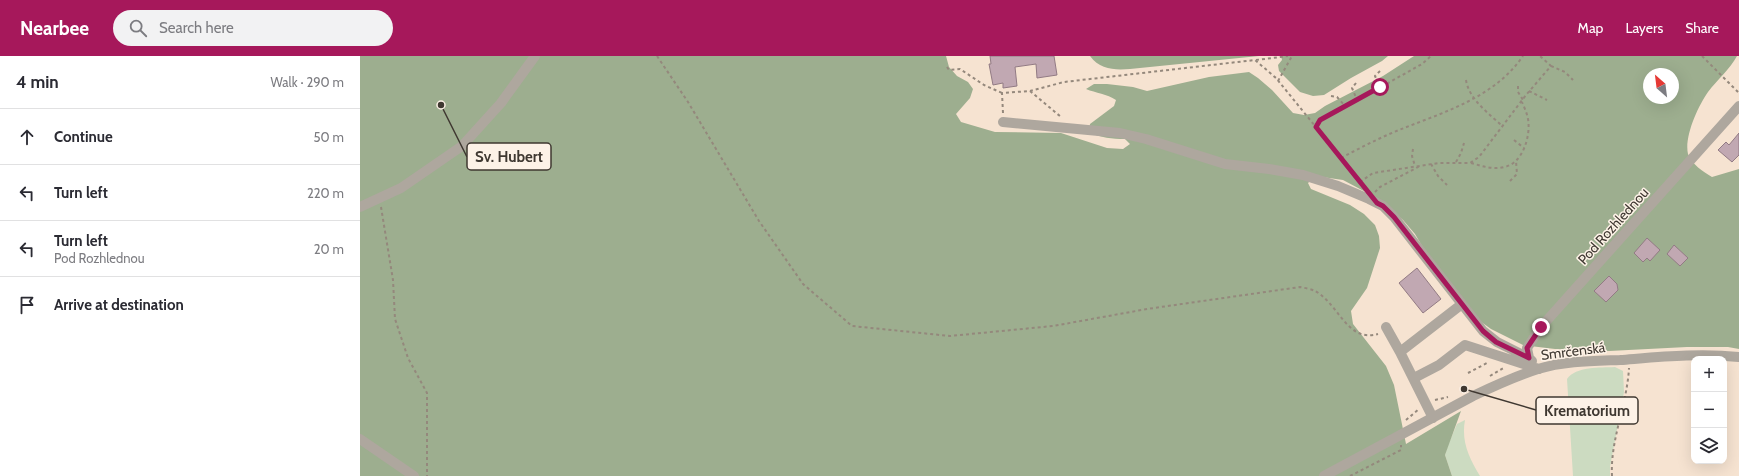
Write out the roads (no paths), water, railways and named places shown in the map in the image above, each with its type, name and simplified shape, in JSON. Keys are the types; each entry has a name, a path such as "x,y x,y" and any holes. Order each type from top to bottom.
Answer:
{"street":[{"path":"360,207 379,200 401,188 462,146 501,103 535,56"},
{"name":"Pod Rozhlednou","path":"1529,358 1527,348 1541,327 1739,106"},
{"path":"1004,122 1120,133 1146,139 1225,164 1303,175 1338,186 1377,203 1383,206 1394,217 1483,331 1496,342 1529,358 1539,369"},
{"path":"1400,352 1462,304"},
{"path":"1387,329 1414,378 1433,418"},
{"path":"1414,378 1439,365 1465,345 1539,369"},
{"name":"Smrčenská","path":"1324,476 1498,384 1539,369 1567,363 1684,356 1739,356"},
{"path":"360,439 414,476"}],"place":[{"name":"Sv. Hubert","path":"441,105"},
{"name":"Krematorium","path":"1464,389"}]}
